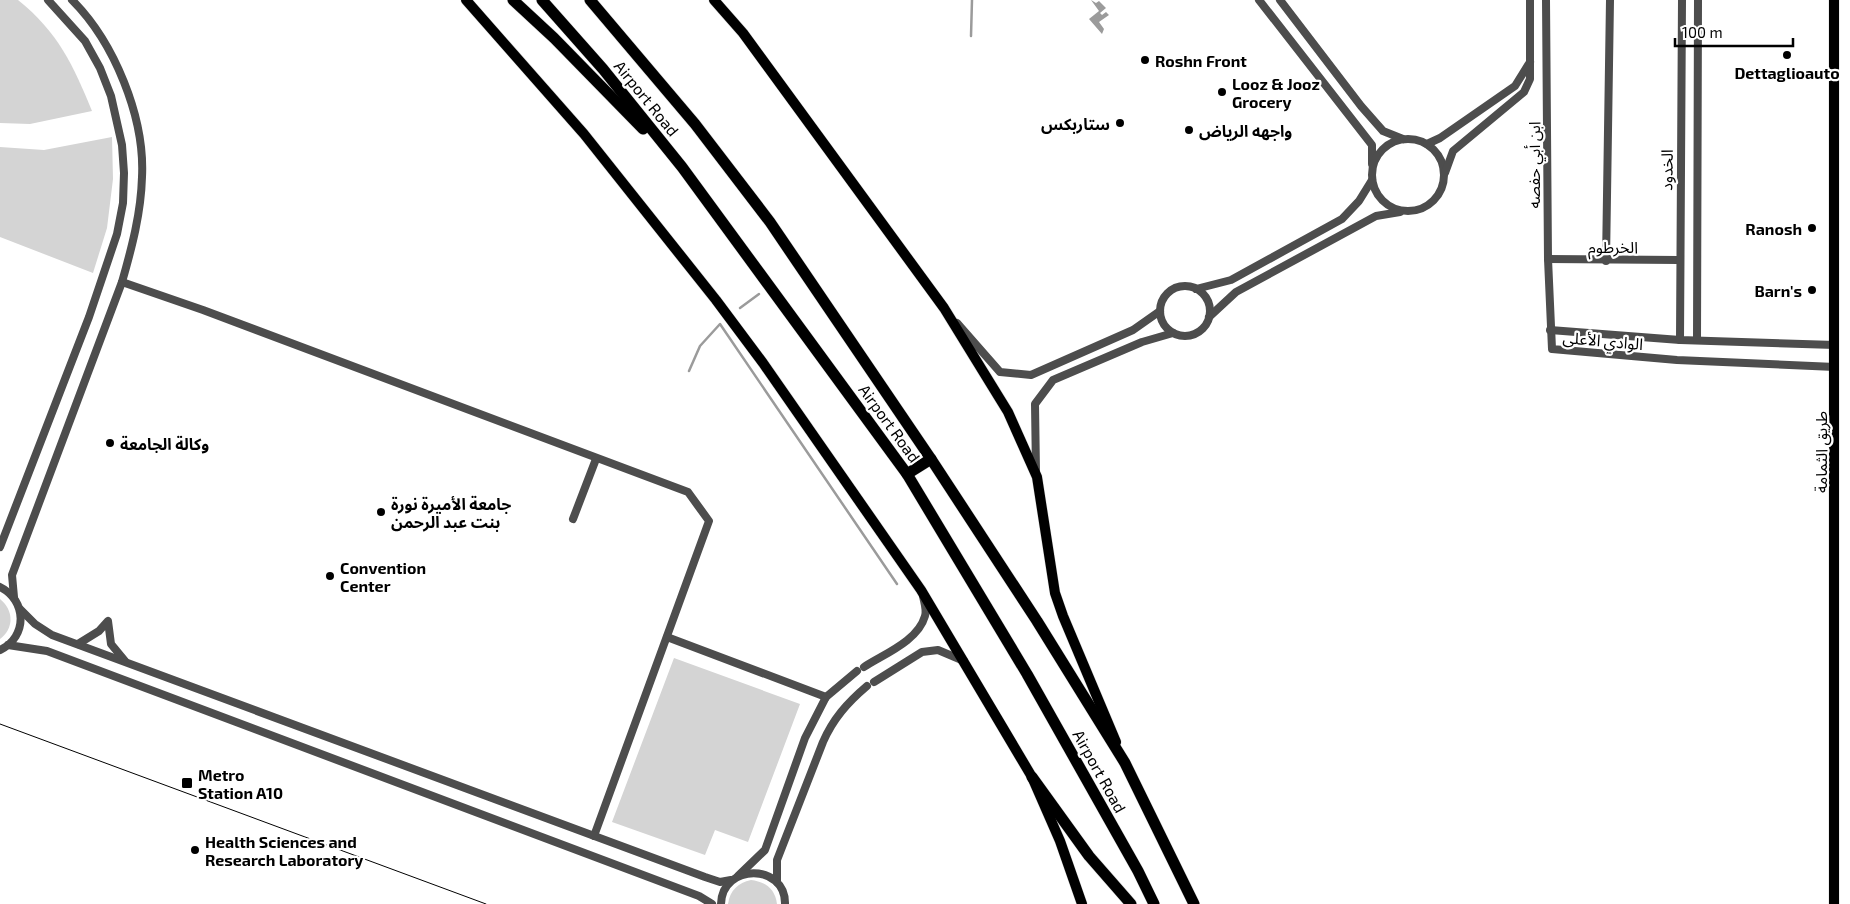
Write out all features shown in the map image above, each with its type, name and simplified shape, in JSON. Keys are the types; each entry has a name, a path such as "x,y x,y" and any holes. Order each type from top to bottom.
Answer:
{"highway":[{"path":"512,0 554,38 687,175"},
{"name":"Airport Road","path":"542,0 603,69 687,175 907,474 1027,674 1138,871 1154,904"},
{"name":"Airport Road","path":"590,0 695,124 770,222 931,459 1037,621 1125,763 1194,904"},
{"path":"907,474 931,459"},
{"path":"1032,777 1089,856 1131,904"}],"main road":[{"path":"466,0 584,134 716,300 763,363 922,590 1032,777 1060,841 1082,904"},
{"path":"714,0 743,32 944,308 1008,412 1037,477 1056,593 1063,616 1125,763"},
{"name":"طريق الثمامة","path":"1834,0 1834,904"}],"street":[{"path":"0,547 89,317 117,234 124,203 122,145 111,96 100,68 85,41 48,0"},
{"path":"72,0 96,30 124,80 141,146 140,206 133,243 122,282 12,575 14,597 20,609 35,624 52,635 705,878 720,882 759,872 777,882"},
{"path":"1259,0 1372,144 1372,180 1375,192 1382,201 1392,208 1404,211"},
{"path":"1280,0 1366,112 1383,130 1403,139 1416,140 1427,144 1436,152 1442,163 1444,175"},
{"path":"1209,317 1206,298 1196,289 1185,286 1170,291 1164,298 1160,311 1162,322 1173,333 1180,336 1196,333 1203,328 1209,317 1236,292 1376,216 1416,211 1432,202 1442,187 1444,175 1453,151 1524,92 1530,79 1530,0"},
{"name":"ابن أبي حفصه","path":"1546,0 1550,330"},
{"path":"1606,261 1610,0"},
{"name":"الخدود","path":"1680,340 1682,0"},
{"name":"الخدود","path":"1697,340 1698,2"},
{"path":"1427,144 1440,138 1515,86 1531,60"},
{"path":"1372,168 1383,148 1403,139"},
{"path":"1196,289 1231,280 1342,218 1359,201 1372,180"},
{"name":"الخرطوم","path":"1548,259 1606,261 1679,260"},
{"path":"122,282 688,492 709,521 594,836"},
{"path":"944,308 1000,372 1031,375 1133,330 1160,311"},
{"name":"الوادي الأعلى","path":"1835,345 1680,340 1550,330 1552,349 1677,360 1835,367"},
{"path":"1037,477 1035,404 1053,380 1142,342 1173,333"},
{"path":"573,519 596,459"},
{"path":"0,587 14,597"},
{"path":"721,904 725,889 765,850 805,738 826,697 861,669 908,639 921,626 926,614 922,590"},
{"path":"0,650 8,646 20,629 20,609"},
{"path":"78,644 99,631 108,621 111,644 127,663"},
{"path":"667,637 826,697"},
{"path":"8,646 46,651 699,896 712,904"},
{"path":"787,903 777,882 777,860 823,742 830,727 846,704 870,684 922,652 938,650 964,660"}],"shaded area":[{"path":"0,0 18,0 44,24 71,64 92,111 30,124 0,123"},
{"path":"1091,0 1096,3 1099,1 1106,8 1100,13 1102,15 1106,12 1109,15 1099,22 1104,29 1102,34 1089,19 1099,11"},
{"path":"112,137 113,179 107,228 93,273 0,237 0,147 44,150"},
{"path":"0,599 8,608 10,625 5,635 0,639"},
{"path":"674,658 800,704 748,842 715,830 705,855 612,822"},
{"path":"751,880 761,882 769,887 774,894 777,904 728,904 735,888"}],"waterway":[{"path":"971,36 972,0"},
{"path":"740,308 759,294"},
{"path":"689,371 700,346 720,324 897,584"}],"tram line":[{"path":"0,724 486,904"}],"place":[{"name":"Dettaglioauto","path":"1787,55"},
{"name":"Roshn Front","path":"1145,60"},
{"name":"Looz & Jooz Grocery","path":"1222,92"},
{"name":"ستاربكس","path":"1120,123"},
{"name":"واجهه الرياض","path":"1189,130"},
{"name":"Ranosh","path":"1812,228"},
{"name":"Barn's","path":"1812,290"},
{"name":"وكالة الجامعة","path":"110,443"},
{"name":"جامعة الأميرة نورة بنت عبد الرحمن","path":"381,512"},
{"name":"Convention Center","path":"330,576"},
{"name":"Metro Station A10","path":"187,783"},
{"name":"Health Sciences and Research Laboratory","path":"195,850"}]}
